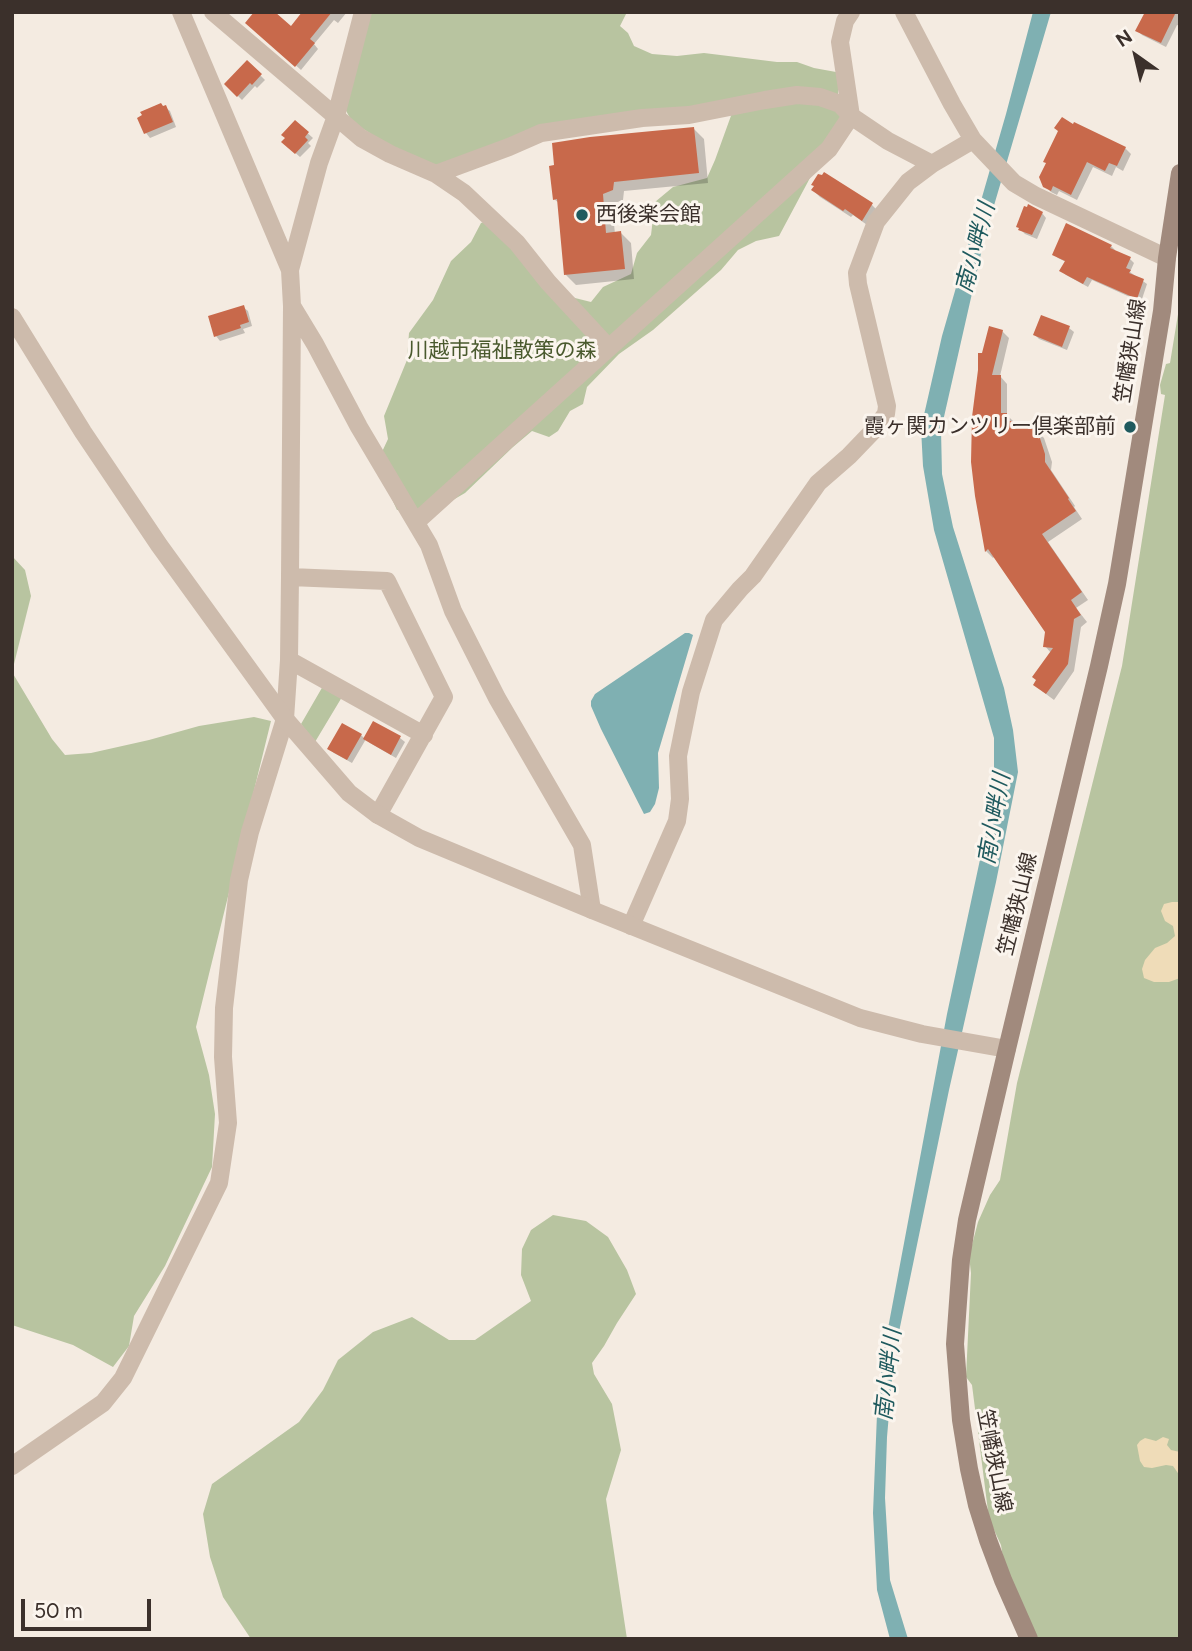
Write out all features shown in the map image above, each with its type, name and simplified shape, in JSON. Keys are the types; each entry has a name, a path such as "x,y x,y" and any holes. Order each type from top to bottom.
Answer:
{"main road":[{"name":"笠幡狭山線","path":"1029,1639 995,1560 977,1505 961,1420 955,1344 961,1260 967,1220 1117,584 1162,311 1180,173"}],"street":[{"path":"181,12 290,270"},
{"path":"213,12 361,138 436,174 464,193 517,243 548,282 609,348"},
{"path":"12,1466 103,1403 123,1378 219,1183 228,1123 223,1057 224,1009 239,880 250,832 285,719 290,577 290,270 319,163 336,116 363,12"},
{"path":"416,522 829,149 850,116 840,42 845,21 851,12"},
{"path":"904,12 974,141 1014,183 1167,258"},
{"path":"436,174 541,133 642,118 689,115 797,95 820,97 840,104 850,116 888,141 932,164"},
{"path":"631,926 677,821 680,799 678,757 691,692 714,620 753,576 818,484 849,456 886,414 887,406 857,273 876,222 908,182 932,164 974,141"},
{"path":"292,306 429,545 453,611 497,698 582,845 592,910"},
{"path":"12,317 83,432 136,511 285,719 348,793 378,815 419,838 860,1018 928,1035 1007,1049"},
{"path":"290,577 387,581 444,697 378,815"},
{"path":"289,660 424,735"}],"green space":[{"name":"川越市福祉散策の森","path":"368,12 627,12 620,26 628,33 634,46 652,54 677,56 704,53 797,62 836,72 838,82 842,118 779,236 756,241 738,250 721,270 653,330 619,354 587,387 583,404 570,411 558,431 549,437 532,431 465,493 434,511 397,510 386,486 381,454 388,439 384,416 407,360 409,333 433,300 451,261 471,242 481,223 498,217 540,274 575,298 591,302 603,287 631,274 637,253 651,235 655,202 673,187 707,178 732,113 704,105 436,165 384,142 352,122 342,103"},
{"path":"1180,302 1180,1639 1038,1639 1010,1576 1001,1545 989,1519 972,1385 966,1377 971,1273 969,1256 978,1222 1000,1180 1017,1083 1122,666 1165,395 1161,394 1160,385 1166,364 1170,363"},
{"path":"12,556 25,570 31,596 12,672"},
{"path":"12,672 52,739 65,755 91,753 199,726 254,717 271,721 196,1027 209,1075 215,1114 212,1167 165,1266 134,1316 129,1346 113,1367 73,1345 12,1325"},
{"path":"323,686 342,697 315,742 301,724"},
{"path":"553,1215 586,1221 608,1237 627,1270 636,1294 592,1363 594,1374 612,1404 621,1450 606,1499 627,1639 251,1639 223,1597 210,1557 203,1514 212,1484 299,1422 323,1390 338,1360 373,1332 412,1317 449,1340 475,1340 531,1301 521,1275 522,1249 531,1230"}],"sand":[{"path":"1180,902 1180,978 1169,982 1154,982 1144,978 1142,969 1145,960 1155,948 1175,936 1173,926 1165,921 1161,911 1164,904"},
{"path":"1163,1437 1169,1439 1167,1445 1171,1450 1180,1452 1180,1476 1173,1466 1144,1467 1140,1461 1137,1445 1140,1441 1145,1438 1156,1441"}],"water":[{"name":"南小畔川","path":"1033,12 1051,12 985,236 941,430 942,474 953,527 1004,688 1018,772 894,1356 885,1498 890,1580 908,1639 890,1639 877,1590 873,1513 877,1414 883,1355 947,1014 994,794 994,738 934,530 923,466 921,428 942,336"},
{"path":"685,633 693,635 658,753 659,788 655,804 650,812 644,814 601,729 591,701 595,694"}],"building":[{"path":"254,12 275,12 291,26 302,12 332,12 310,39 315,43 295,67 245,23"},
{"path":"1145,12 1176,12 1161,43 1135,31"},
{"path":"247,60 262,74 237,97 224,84"},
{"path":"161,103 166,105 173,122 144,134 137,118 142,115 140,112"},
{"path":"1062,117 1126,147 1117,166 1109,163 1105,171 1087,162 1071,195 1053,186 1051,191 1043,187 1039,177 1058,131 1054,128"},
{"path":"295,120 309,132 305,137 308,140 295,154 281,142 285,138 281,135"},
{"name":"西後楽会館","path":"694,127 699,173 614,182 613,190 603,194 606,233 621,231 625,269 564,275 557,199 553,200 549,166 554,165 552,143"},
{"path":"824,172 873,203 862,221 811,190 818,174 822,175"},
{"path":"1028,204 1043,212 1032,235 1016,227 1024,206 1027,207"},
{"path":"1066,223 1131,257 1126,268 1131,270 1129,273 1144,279 1137,299 1087,277 1083,284 1059,271 1065,261 1052,255"},
{"path":"244,305 249,322 240,325 241,328 214,337 208,316"},
{"path":"1041,315 1070,326 1062,347 1033,335"},
{"path":"989,326 1003,330 992,375 1001,375 1001,413 1007,413 1007,421 1030,421 1029,429 1037,429 1045,462 1076,511 1042,534 1082,592 1071,600 1081,615 1074,619 1068,664 1046,694 1033,685 1036,680 1032,677 1053,648 1043,647 1045,632 988,549 985,552 975,496 971,462 972,417 978,353 982,353"},
{"path":"373,721 401,736 391,755 363,739"},
{"path":"342,723 362,734 347,760 327,749"}],"place":[{"name":"西後楽会館","path":"582,215"},
{"name":"霞ヶ関カンツリー倶楽部前","path":"1130,427"}]}
